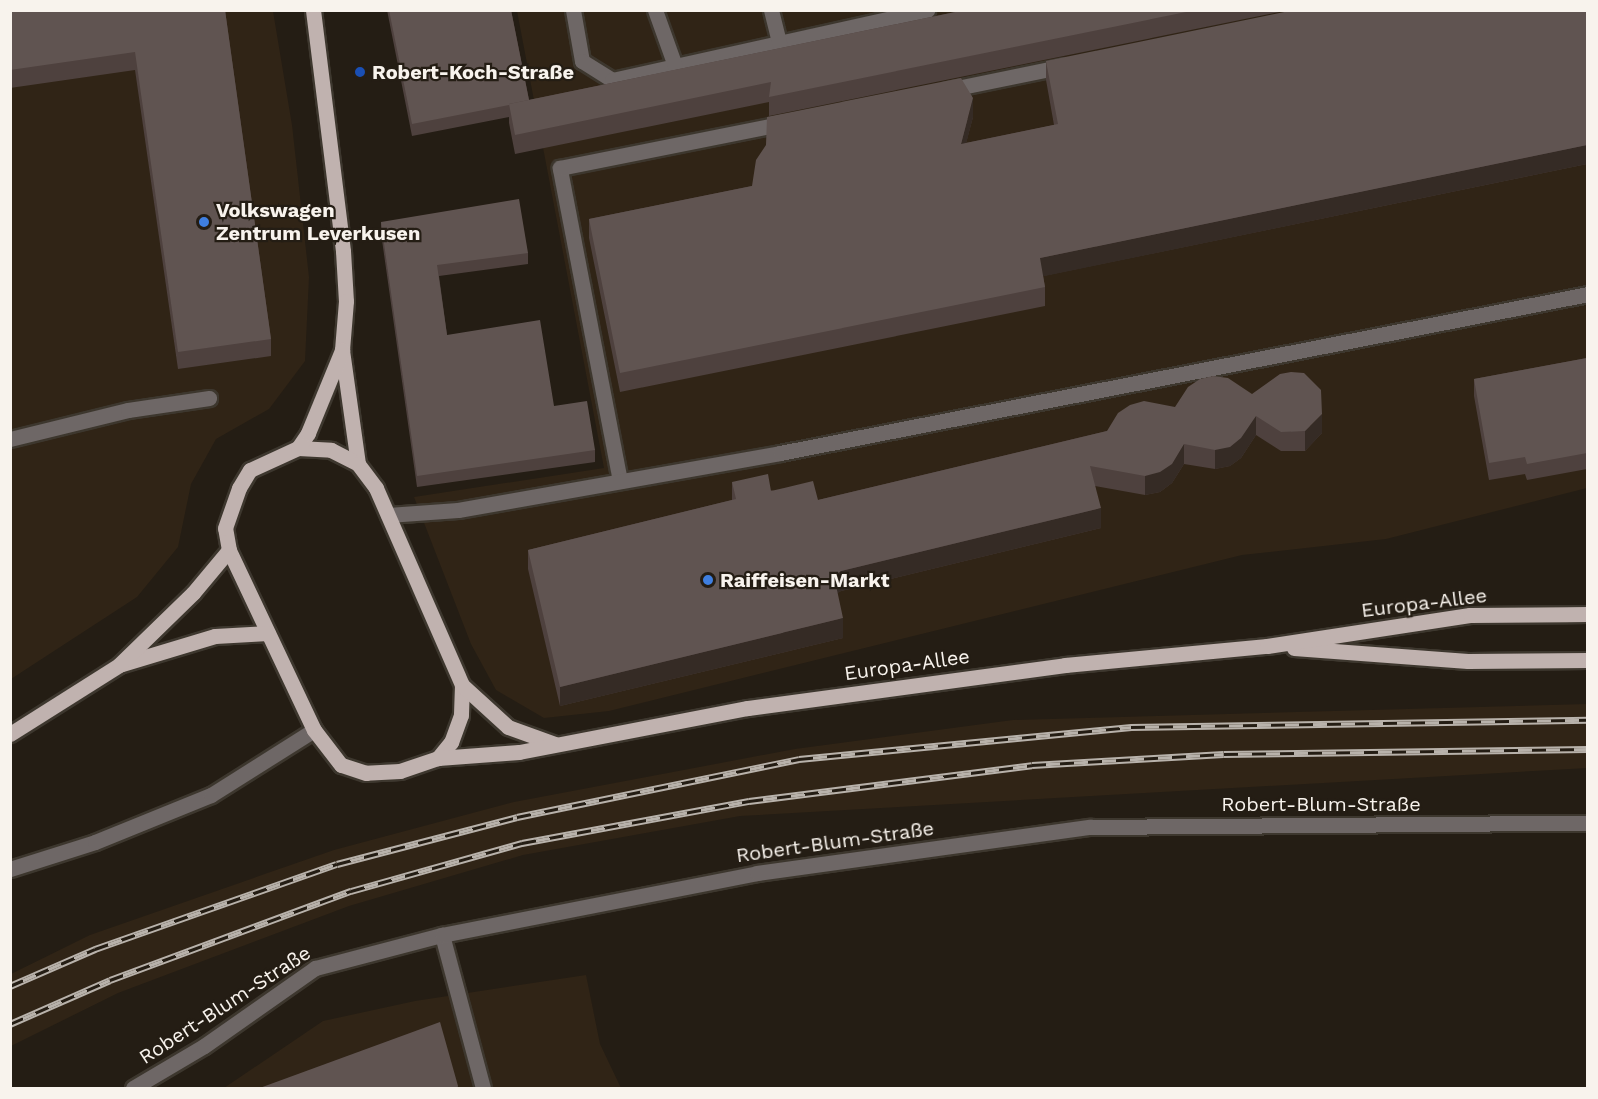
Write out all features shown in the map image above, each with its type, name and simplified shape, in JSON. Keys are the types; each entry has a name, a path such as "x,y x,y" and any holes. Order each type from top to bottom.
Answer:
{"main road":[{"path":"313,10 343,251 346,301 342,350 358,464"},
{"path":"342,350 298,448 331,450 358,464 376,488 462,685 508,727 555,744"},
{"name":"Europa-Allee","path":"298,448 250,470 239,488 225,528 230,550 314,730 341,765 366,773 400,771 438,758 484,757 748,708 1065,664 1267,646 1470,615 1587,614"},
{"path":"10,734 119,665 193,593 230,550"},
{"path":"119,665 215,636 268,633"},
{"name":"Europa-Allee","path":"1267,646 1468,661 1587,660"},
{"path":"438,758 451,742 461,715 462,685"}],"street":[{"path":"573,10 582,61 612,80 927,10"},
{"path":"655,10 675,66"},
{"path":"771,10 779,43"},
{"path":"933,93 1084,62"},
{"path":"620,481 560,168 804,119"},
{"path":"388,515 458,510 620,481 1587,294"},
{"path":"10,439 128,410 209,398"},
{"path":"10,869 95,842 211,795 314,730"},
{"name":"Robert-Blum-Straße","path":"134,1089 204,1046 315,968 442,935 757,873 1090,827 1587,823"},
{"path":"442,935 483,1089"}],"shaded area":[{"path":"11,11 273,11 292,125 309,277 305,361 269,409 216,439 191,484 178,547 137,597 11,679"},
{"path":"517,11 1587,11 1587,488 1386,539 1242,555 609,711 544,718 496,690 471,644 414,497 604,468"},
{"path":"1587,704 1587,768 740,816 523,855 349,906 118,993 11,1046 11,974 90,935 334,850 514,802 795,749 1013,720"},
{"path":"586,975 600,1044 621,1088 224,1088 323,1021 415,1001"}],"building":[{"name":"Volkswagen Zentrum Leverkusen","path":"10,10 225,10 271,339 178,352 135,52 10,70"},
{"path":"389,10 511,10 529,100 412,124"},
{"path":"965,10 1196,10 769,97 771,82 515,135 509,104"},
{"path":"1294,10 1587,10 1587,145 1040,258 1045,287 620,373 589,219 752,186 756,160 766,145 767,117 961,78 973,98 961,144 1058,124 1046,61"},
{"path":"519,199 528,253 437,265 447,335 540,320 554,406 587,401 595,450 417,476 381,222"},
{"path":"1587,358 1587,453 1527,464 1525,457 1489,463 1474,379"},
{"name":"Raiffeisen-Markt","path":"1304,373 1321,390 1322,414 1305,431 1281,432 1256,416 1241,438 1230,447 1215,450 1184,444 1172,464 1160,472 1145,476 1090,466 1101,508 841,571 834,576 843,618 560,687 528,550 736,499 732,482 768,474 771,491 813,481 818,500 1107,431 1118,413 1130,405 1144,401 1175,407 1188,387 1200,379 1213,376 1228,378 1252,394 1280,374"},
{"path":"440,1022 457,1089 257,1089"}],"railway":[{"path":"10,986 95,949 337,864 517,817 799,759 1131,727 1588,720"},
{"path":"10,1024 110,980 351,891 522,843 749,801 1032,765 1224,754 1588,749"}],"place":[{"name":"Robert-Koch-Straße","path":"360,72"},
{"name":"Volkswagen Zentrum Leverkusen","path":"204,222"},
{"name":"Raiffeisen-Markt","path":"708,580"}]}
